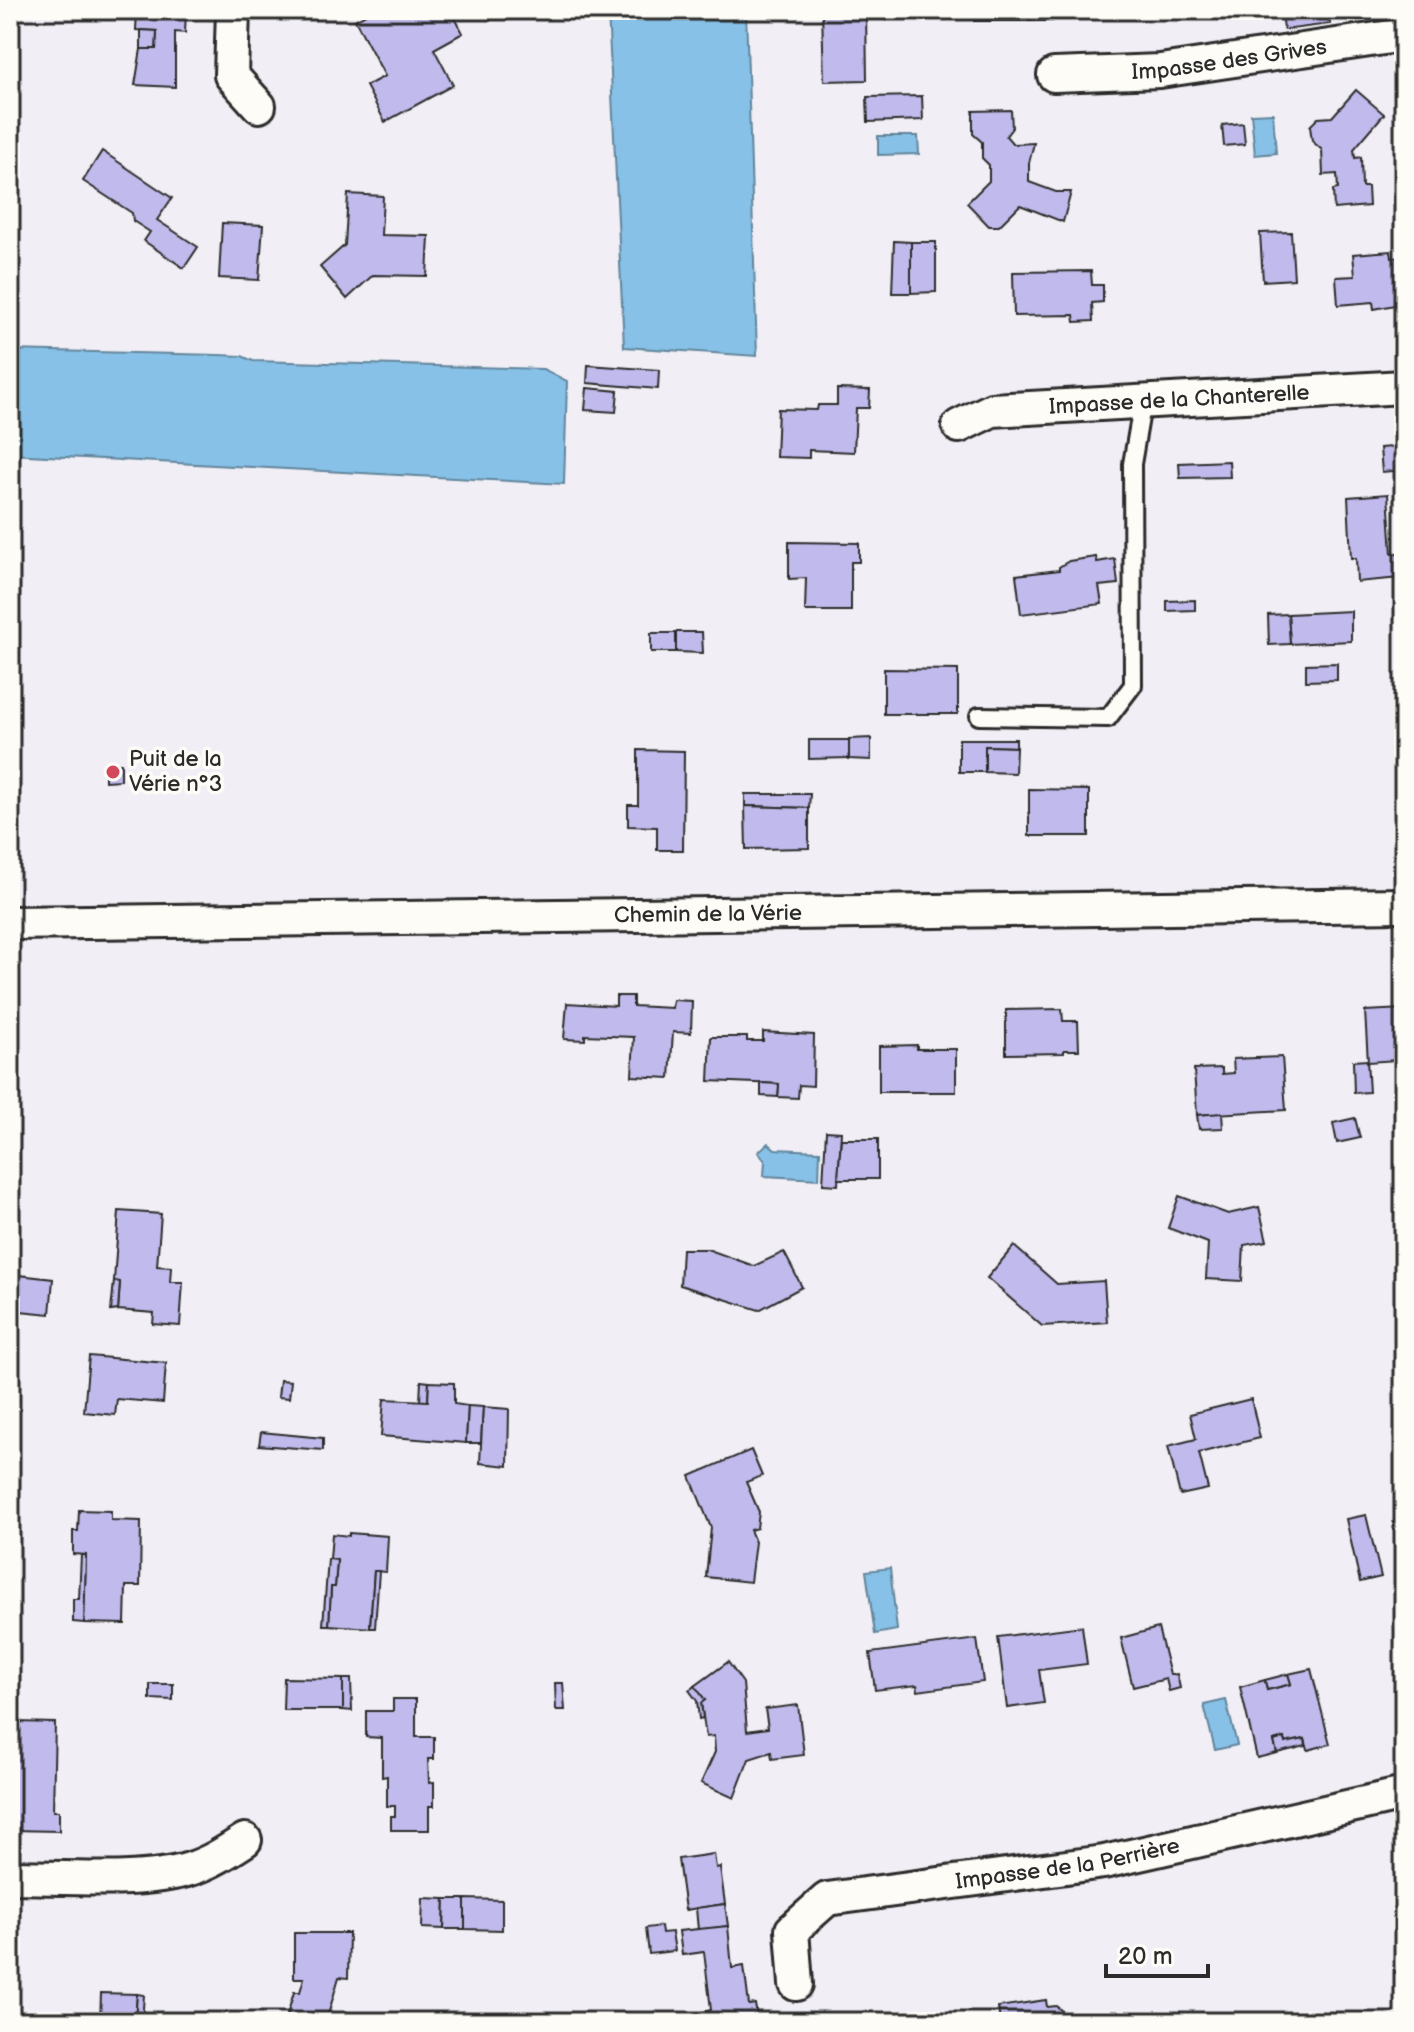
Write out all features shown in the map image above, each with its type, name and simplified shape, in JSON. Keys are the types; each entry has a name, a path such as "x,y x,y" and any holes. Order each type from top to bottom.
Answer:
{"street":[{"path":"233,10 231,75 259,106"},
{"name":"Impasse des Grives","path":"1054,75 1160,71 1404,35"},
{"name":"Impasse de la Chanterelle","path":"959,426 992,410 1404,387"},
{"name":"Chemin de la Vérie","path":"10,923 1404,905"},
{"name":"Impasse de la Perrière","path":"796,1984 792,1930 827,1899 1104,1862 1404,1794"},
{"path":"10,1877 148,1876 190,1869 221,1856 245,1840"}],"lane":[{"path":"979,716 1108,718 1133,685 1132,464 1143,400"}],"water":[{"path":"608,10 746,10 757,356 624,347"},
{"path":"1273,113 1276,153 1255,155 1251,114"},
{"path":"878,136 918,136 919,154 878,155"},
{"path":"10,350 219,355 242,356 253,361 543,369 567,381 564,484 10,454"},
{"path":"768,1143 775,1149 820,1151 819,1179 764,1176 765,1161 758,1152"},
{"path":"890,1568 897,1630 875,1634 866,1571"},
{"path":"1226,1700 1237,1745 1215,1750 1204,1705"}],"building":[{"path":"137,10 186,10 185,33 175,32 175,87 135,85 141,49 156,49 157,31 136,30"},
{"path":"373,10 451,10 463,33 434,49 453,85 385,122 366,86 385,76 355,20"},
{"path":"822,10 866,10 867,80 824,81"},
{"path":"974,10 1052,10 1052,21 974,21"},
{"path":"1112,10 1158,10 1158,12 1112,16"},
{"path":"1282,10 1328,10 1330,24 1284,30"},
{"path":"141,30 157,31 156,49 141,49"},
{"path":"1356,90 1384,114 1354,149 1355,158 1361,157 1362,187 1368,187 1369,206 1334,209 1333,190 1338,189 1337,174 1323,175 1322,150 1312,141 1310,126 1318,118 1332,117"},
{"path":"922,96 923,120 868,122 867,97"},
{"path":"1011,110 1012,128 1006,136 1013,144 1034,143 1029,163 1029,182 1056,192 1071,192 1063,222 1020,205 999,226 989,226 967,203 989,181 989,165 982,158 982,142 973,134 973,111"},
{"path":"1243,123 1245,144 1224,146 1222,125"},
{"path":"102,151 172,198 157,220 198,247 184,268 144,241 150,232 133,221 132,213 83,181"},
{"path":"348,194 383,196 381,235 429,236 427,276 373,275 347,299 320,267 345,245"},
{"path":"222,223 263,225 259,280 219,278"},
{"path":"1291,232 1294,279 1263,281 1260,233"},
{"path":"894,241 911,242 911,293 892,293"},
{"path":"911,242 936,242 936,292 911,293"},
{"path":"1391,251 1392,258 1404,257 1404,295 1401,295 1400,304 1374,309 1373,302 1338,305 1336,277 1355,276 1353,254"},
{"path":"1091,271 1092,285 1103,285 1103,302 1092,303 1093,321 1075,322 1074,315 1014,316 1013,272"},
{"path":"588,365 659,370 658,389 587,383"},
{"path":"587,388 618,391 616,412 585,410"},
{"path":"837,389 870,390 869,408 856,408 854,452 809,450 809,458 776,457 778,409 817,410 818,405 837,405"},
{"path":"1404,446 1404,470 1382,472 1380,448"},
{"path":"1229,461 1230,477 1180,478 1179,463"},
{"path":"1388,494 1392,554 1398,554 1400,578 1357,582 1356,558 1351,558 1348,497"},
{"path":"789,542 859,543 859,562 851,562 851,611 805,611 806,578 789,579"},
{"path":"1096,557 1097,562 1115,559 1118,584 1099,586 1102,604 1021,614 1016,575 1059,570 1069,561"},
{"path":"1195,600 1195,610 1167,611 1167,601"},
{"path":"1351,611 1351,641 1290,644 1288,614"},
{"path":"1288,614 1290,644 1269,645 1268,615"},
{"path":"676,632 702,632 703,653 676,652"},
{"path":"651,633 676,633 676,652 651,652"},
{"path":"1337,663 1337,680 1306,681 1306,664"},
{"path":"884,669 958,670 958,714 884,714"},
{"path":"871,738 871,760 849,759 849,739"},
{"path":"959,739 1016,739 1016,747 985,746 985,772 959,772"},
{"path":"809,740 849,740 849,758 809,759"},
{"path":"985,746 1016,747 1015,773 985,772"},
{"path":"638,750 684,751 683,850 657,850 657,827 628,826 628,805 638,805"},
{"name":"Puit de la Vérie n°3","path":"121,763 121,780 105,781 105,764"},
{"path":"1029,789 1089,790 1089,836 1029,836"},
{"path":"745,794 810,794 809,808 745,806"},
{"path":"745,806 809,808 809,848 746,849"},
{"path":"616,996 633,996 633,1006 672,1008 673,1000 692,1001 691,1033 673,1032 670,1078 632,1076 634,1037 585,1035 585,1040 564,1039 567,1003 616,1006"},
{"path":"1062,1009 1063,1021 1078,1021 1079,1050 1006,1054 1006,1010"},
{"path":"1404,1009 1404,1077 1398,1077 1397,1060 1368,1062 1365,1011"},
{"path":"763,1032 814,1035 813,1086 799,1085 798,1098 778,1097 779,1084 709,1081 711,1037 747,1037 747,1041 763,1041"},
{"path":"917,1045 917,1049 956,1049 956,1092 879,1092 879,1046"},
{"path":"1282,1057 1286,1110 1197,1115 1194,1069 1222,1068 1222,1074 1234,1073 1233,1059"},
{"path":"1367,1060 1369,1092 1354,1093 1353,1061"},
{"path":"761,1083 779,1084 778,1097 761,1096"},
{"path":"1222,1113 1223,1128 1199,1129 1197,1115"},
{"path":"1355,1118 1360,1138 1337,1143 1333,1123"},
{"path":"826,1131 841,1132 838,1185 823,1184"},
{"path":"841,1139 878,1139 878,1179 838,1179"},
{"path":"1179,1196 1228,1214 1259,1207 1267,1241 1244,1245 1242,1281 1206,1279 1208,1243 1168,1228"},
{"path":"119,1211 161,1214 157,1266 171,1267 170,1282 183,1282 180,1326 153,1324 154,1313 118,1310 120,1282 114,1281"},
{"path":"10,1223 18,1224 10,1274"},
{"path":"1014,1246 1057,1284 1104,1281 1107,1322 1042,1326 987,1278"},
{"path":"682,1249 707,1249 754,1266 784,1252 802,1287 759,1310 680,1285"},
{"path":"10,1274 53,1279 50,1314 10,1310"},
{"path":"114,1281 120,1282 118,1310 111,1311"},
{"path":"89,1356 166,1363 163,1403 117,1399 115,1415 84,1412"},
{"path":"280,1380 291,1381 289,1398 278,1397"},
{"path":"421,1381 429,1382 428,1401 420,1401"},
{"path":"429,1382 454,1383 454,1404 468,1406 466,1443 381,1436 384,1399 428,1401"},
{"path":"1251,1399 1260,1438 1199,1453 1208,1489 1180,1495 1168,1446 1196,1439 1190,1414"},
{"path":"468,1406 483,1407 481,1443 466,1443"},
{"path":"483,1407 509,1409 508,1466 480,1463"},
{"path":"261,1432 323,1438 323,1450 259,1445"},
{"path":"751,1450 762,1476 746,1482 759,1512 757,1528 750,1530 755,1542 750,1582 706,1577 711,1528 690,1476"},
{"path":"79,1510 111,1511 111,1520 141,1521 140,1586 126,1586 125,1624 84,1623 86,1555 73,1554 73,1531 78,1531"},
{"path":"1366,1515 1381,1577 1360,1582 1346,1519"},
{"path":"349,1533 388,1536 386,1572 374,1571 370,1628 329,1625 331,1587 335,1587 337,1560 330,1559 332,1534 349,1536"},
{"path":"81,1555 86,1555 84,1623 73,1622 73,1599 79,1599"},
{"path":"328,1559 337,1560 335,1587 331,1587 329,1625 323,1625"},
{"path":"374,1571 379,1571 375,1628 370,1628"},
{"path":"1082,1626 1087,1664 1039,1670 1044,1703 1007,1708 998,1637"},
{"path":"1158,1628 1170,1675 1177,1674 1180,1688 1169,1691 1166,1679 1133,1687 1121,1638"},
{"path":"977,1639 983,1682 918,1691 917,1685 875,1690 870,1653"},
{"path":"728,1662 743,1683 747,1731 768,1728 765,1709 798,1705 804,1755 772,1759 771,1752 749,1759 734,1798 701,1783 715,1752 714,1736 706,1737 701,1703 705,1700 695,1686"},
{"path":"1311,1669 1330,1744 1308,1750 1305,1739 1285,1743 1284,1738 1274,1741 1277,1753 1257,1758 1240,1687 1265,1680 1267,1690 1291,1684 1288,1674"},
{"path":"1288,1674 1291,1684 1267,1690 1265,1680"},
{"path":"284,1678 343,1679 343,1710 283,1710"},
{"path":"343,1679 351,1679 352,1711 343,1710"},
{"path":"555,1683 563,1683 565,1710 556,1710"},
{"path":"150,1684 173,1684 173,1700 150,1699"},
{"path":"695,1686 705,1700 701,1703 703,1718 699,1719 697,1701 689,1690"},
{"path":"393,1699 416,1699 416,1737 434,1737 434,1759 428,1759 429,1783 434,1782 434,1806 429,1806 429,1830 391,1830 395,1806 387,1806 387,1776 382,1777 382,1738 366,1737 366,1711 393,1711"},
{"path":"17,1722 55,1723 53,1811 59,1811 59,1831 10,1830 13,1737 16,1737"},
{"path":"1284,1738 1285,1743 1305,1739 1306,1746 1277,1753 1274,1741"},
{"path":"714,1854 716,1868 720,1867 725,1904 685,1910 678,1859"},
{"path":"423,1898 445,1899 444,1929 422,1928"},
{"path":"445,1899 465,1899 465,1929 444,1929"},
{"path":"465,1899 502,1900 502,1930 465,1929"},
{"path":"725,1904 728,1926 698,1930 696,1908"},
{"path":"661,1926 662,1933 672,1932 675,1951 649,1954 646,1928"},
{"path":"728,1926 732,1968 744,1966 749,2005 755,2004 758,2022 704,2022 703,2012 711,2010 704,1952 682,1955 679,1931"},
{"path":"294,1933 349,1933 348,1978 339,1977 326,2022 285,2022 294,1992 300,1992 304,1978 294,1978"},
{"path":"101,1993 137,1994 135,2022 100,2022"},
{"path":"137,1994 144,1995 142,2022 135,2022"},
{"path":"1046,2000 1047,2007 1056,2006 1068,2016 1069,2022 1000,2022 998,2007"}],"place":[{"name":"Puit de la Vérie n°3","path":"113,772"}]}
